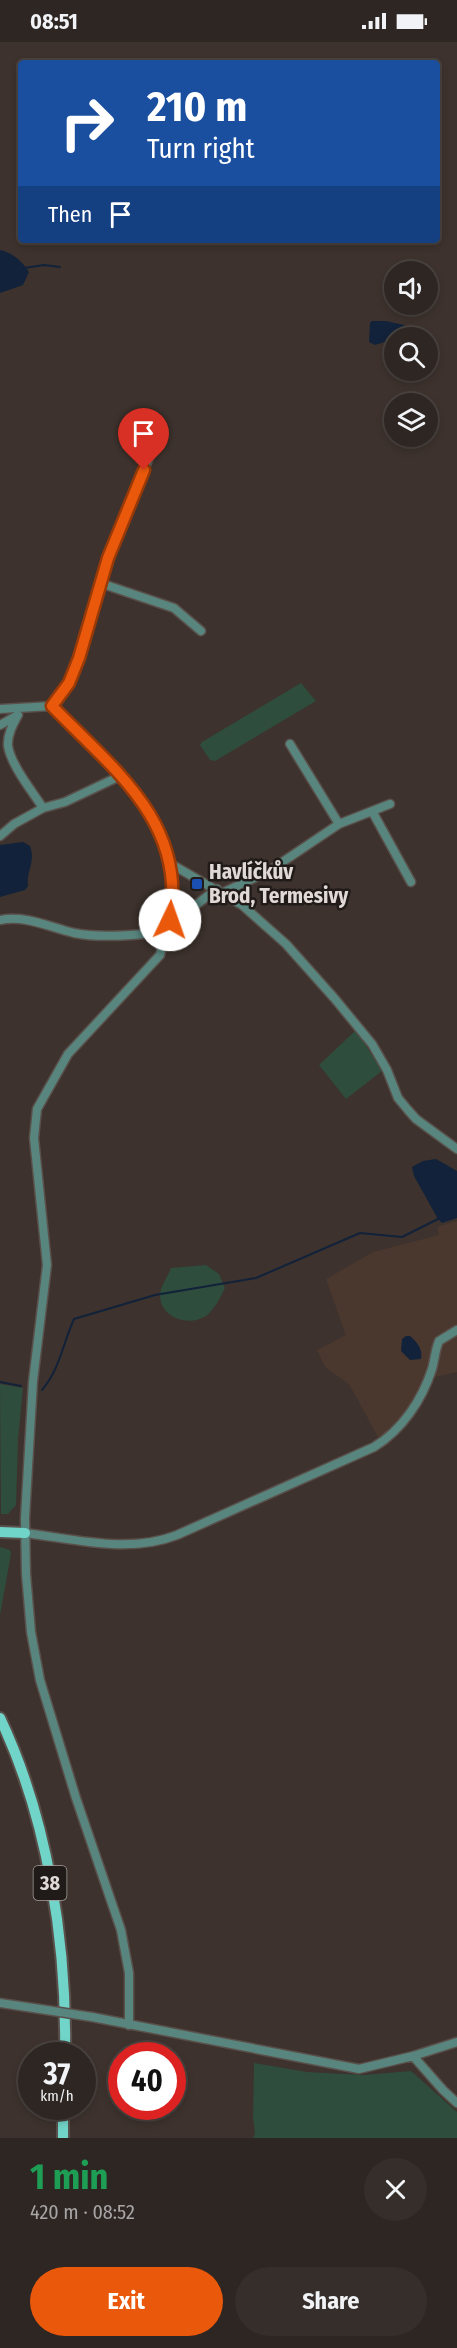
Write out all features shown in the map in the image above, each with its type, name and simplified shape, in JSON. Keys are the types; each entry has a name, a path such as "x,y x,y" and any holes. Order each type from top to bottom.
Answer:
{"main road":[{"path":"0,1532 25,1533"},
{"name":"38","path":"0,1718 8,1734 37,1817 55,1909 65,1994 65,2042"},
{"path":"63,2120 63,2138"}],"street":[{"path":"0,709 52,706 69,683 79,658 100,583 151,453"},
{"path":"100,583 177,609 201,631"},
{"path":"52,706 138,796 152,815 171,864 170,920 160,955 68,1054 37,1109 34,1138 47,1265 33,1381 25,1533 31,1632 40,1680 76,1798 121,1930 129,1973 129,2025"},
{"path":"0,725 28,708"},
{"path":"18,715 11,728 8,746 43,808"},
{"path":"290,744 339,824"},
{"path":"0,836 14,824 43,808 66,802 120,776"},
{"path":"170,920 184,914 220,891 269,871 339,824 390,804"},
{"path":"372,811 411,882"},
{"path":"171,864 242,905 286,945 372,1044 387,1070 398,1098 408,1110 416,1119 457,1149"},
{"path":"0,920 34,921 75,933 121,935 168,932"},
{"path":"25,1533 119,1545 158,1542 374,1447 399,1428 411,1412 429,1376 439,1341 457,1330"},
{"path":"0,2003 92,2017 359,2069 413,2056 457,2042"},
{"path":"413,2056 457,2103"}],"shaded area":[{"path":"457,1221 457,1372 435,1377 417,1410 404,1427 383,1446 349,1384 326,1368 317,1350 346,1335 326,1279 373,1252 439,1235 437,1227"}],"green space":[{"path":"301,683 316,701 215,761 210,760 200,745 202,742"},
{"path":"356,1030 382,1071 346,1099 319,1065"},
{"path":"206,1265 219,1274 225,1288 215,1307 206,1316 192,1321 170,1315 161,1303 160,1292 171,1268"},
{"path":"0,1384 23,1388 18,1439 16,1505 8,1514 1,1514"},
{"path":"0,1547 10,1550 11,1554 0,1615"},
{"path":"254,2063 307,2072 364,2075 411,2071 457,2112 457,2138 253,2138 255,2134"}],"water":[{"path":"0,250 17,258 29,272 23,285 0,293"},
{"path":"386,321 405,327 384,327 384,342 375,345 369,342 370,323"},
{"path":"23,842 30,846 32,852 28,886 25,890 0,897 0,845"},
{"path":"436,1159 457,1171 457,1218 442,1223 414,1176 412,1167 423,1161"},
{"path":"410,1336 419,1346 421,1359 410,1360 401,1351 402,1339"}],"waterway":[{"path":"24,268 44,265 60,267"},
{"path":"42,1390 57,1365 74,1319 155,1295 256,1278 360,1233 402,1237 438,1219"},
{"path":"0,1382 21,1386"}],"place":[{"name":"Havlíčkův Brod, Termesivy","path":"197,884"}],"route":[{"path":"144,470 108,558 79,658 69,683 52,706 120,776 152,815 171,864 170,920"}]}
